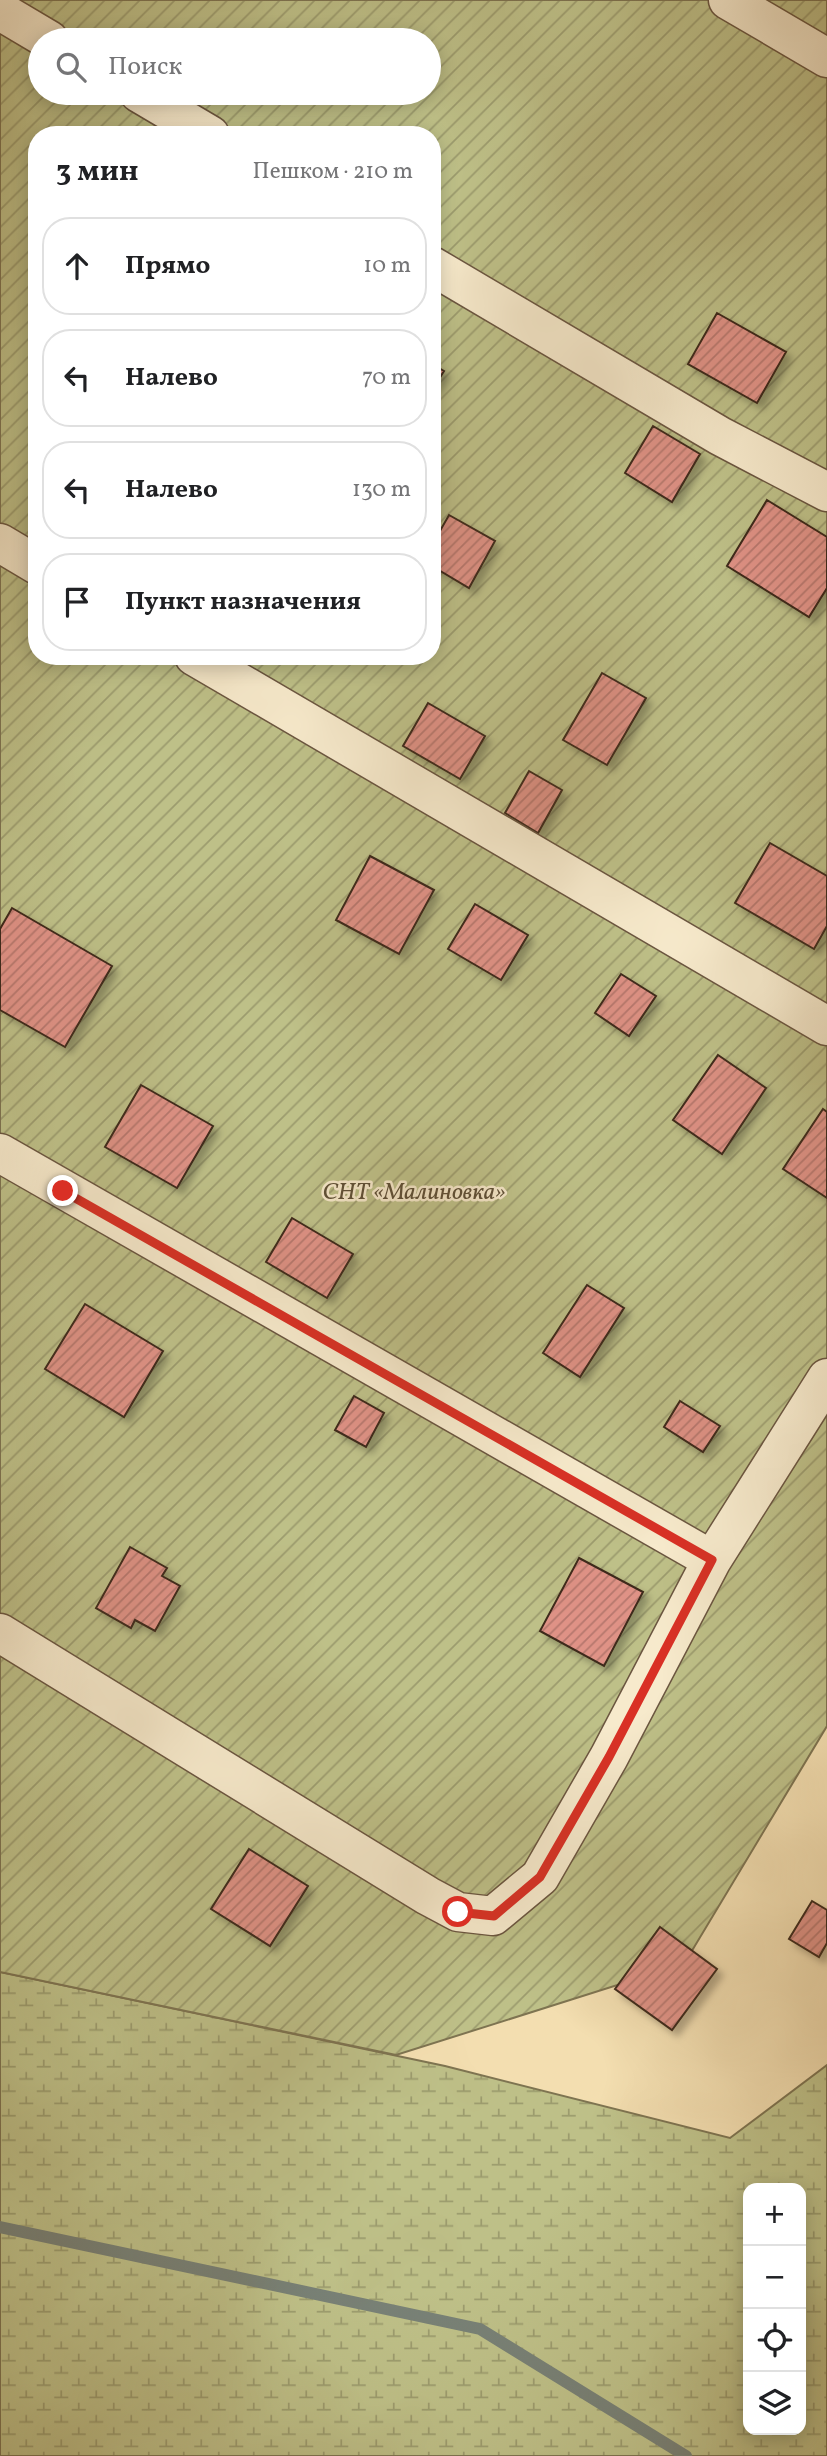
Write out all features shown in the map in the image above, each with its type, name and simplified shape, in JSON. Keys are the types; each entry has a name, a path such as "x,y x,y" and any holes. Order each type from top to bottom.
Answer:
{"street":[{"path":"728,0 827,58"},
{"path":"0,11 29,28"},
{"path":"159,105 195,126"},
{"path":"441,271 720,436 827,492"},
{"path":"0,543 28,560"},
{"path":"209,665 827,1026"},
{"path":"0,1153 712,1560"},
{"path":"0,1633 428,1895 458,1912 494,1916 540,1877 609,1757 712,1560 827,1378"}],"green space":[{"name":"СНТ «Малиновка»","path":"0,0 827,0 827,1726 684,1964 396,2055 0,1972"},
{"path":"0,1972 445,2066 730,2138 827,2065 827,2456 0,2456"}],"building":[{"path":"717,313 786,352 757,403 688,364"},
{"path":"653,426 700,454 672,502 625,473"},
{"path":"767,500 827,537 827,588 809,617 727,566"},
{"path":"449,515 495,541 469,588 441,571 441,529"},
{"path":"602,673 646,698 607,765 563,740"},
{"path":"428,703 485,736 460,779 403,746"},
{"path":"529,771 562,790 538,833 505,813"},
{"path":"770,843 827,876 827,926 814,949 735,903"},
{"path":"370,856 434,890 399,954 336,920"},
{"path":"475,904 528,935 501,980 448,949"},
{"path":"12,908 112,966 65,1047 0,1010 0,929"},
{"path":"621,974 656,996 629,1036 595,1013"},
{"path":"718,1055 766,1088 722,1154 673,1120"},
{"path":"141,1085 213,1126 177,1188 105,1147"},
{"path":"823,1109 827,1112 827,1198 783,1169"},
{"path":"292,1218 353,1254 327,1298 266,1262"},
{"path":"587,1285 624,1308 580,1377 543,1353"},
{"path":"85,1304 163,1351 124,1417 45,1369"},
{"path":"354,1396 384,1413 366,1447 335,1430"},
{"path":"680,1401 720,1426 703,1452 664,1427"},
{"path":"130,1547 167,1568 162,1576 180,1586 155,1631 135,1620 131,1628 96,1608"},
{"path":"579,1558 643,1592 604,1666 540,1631"},
{"path":"249,1849 308,1886 270,1946 211,1909"},
{"path":"812,1901 827,1910 827,1943 819,1957 789,1939"},
{"path":"660,1927 717,1969 672,2030 615,1989"}],"waterway":[{"path":"0,2227 480,2329 686,2456"}],"route":[{"path":"63,1191 712,1560 609,1757 540,1877 494,1916 458,1912"}]}
